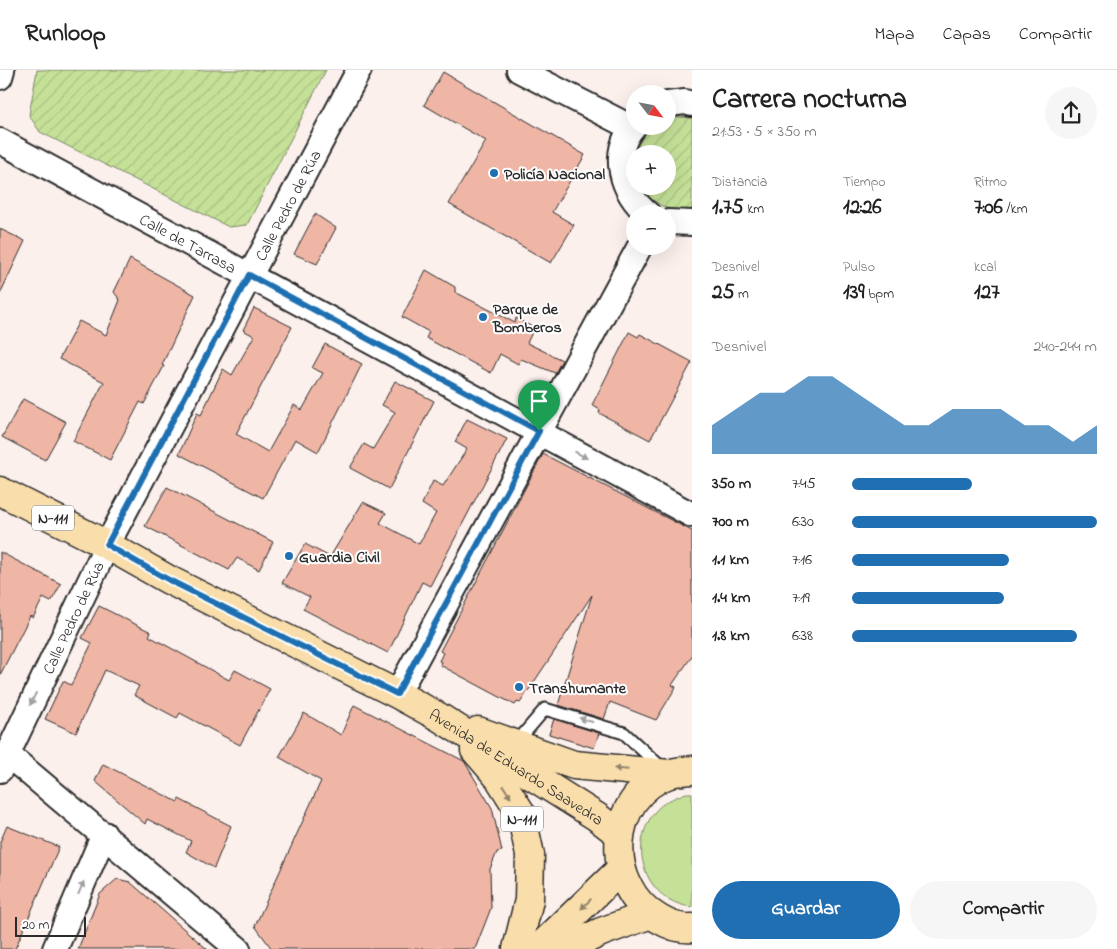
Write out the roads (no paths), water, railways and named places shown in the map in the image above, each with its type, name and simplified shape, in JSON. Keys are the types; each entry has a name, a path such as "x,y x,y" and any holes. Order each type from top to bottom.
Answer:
{"main road":[{"name":"N-111","path":"0,492 107,545 169,580 397,694 439,717 475,750 499,778 521,814 530,855 530,900 517,949"},
{"name":"Avenida de Eduardo Saavedra","path":"439,717 574,765 681,772"},
{"name":"Avenida de Eduardo Saavedra","path":"439,717 596,817 619,834"},
{"path":"681,772 652,784 636,797 626,815 619,834 620,870 632,895 651,914 666,923 685,929 692,928"},
{"path":"538,949 620,870"},
{"path":"565,949 601,932 651,914"}],"street":[{"path":"0,77 2,70"},
{"name":"Calle Pedro de Rúa","path":"4,762 107,545 359,70"},
{"path":"519,70 626,124"},
{"path":"676,104 692,104"},
{"path":"629,135 623,147 621,168 626,189 637,205"},
{"name":"Calle de Tarrasa","path":"0,141 692,515"},
{"path":"676,222 692,223"},
{"path":"397,694 635,255"},
{"path":"4,762 104,834 238,949"},
{"path":"55,949 104,834"}],"lane":[{"path":"516,743 545,709 624,733 681,772"}],"place":[{"name":"Policía Nacional","path":"494,173"},
{"name":"Parque de Bomberos","path":"483,317"},
{"name":"Guardia Civil","path":"289,556"},
{"name":"Transhumante","path":"519,687"}]}
